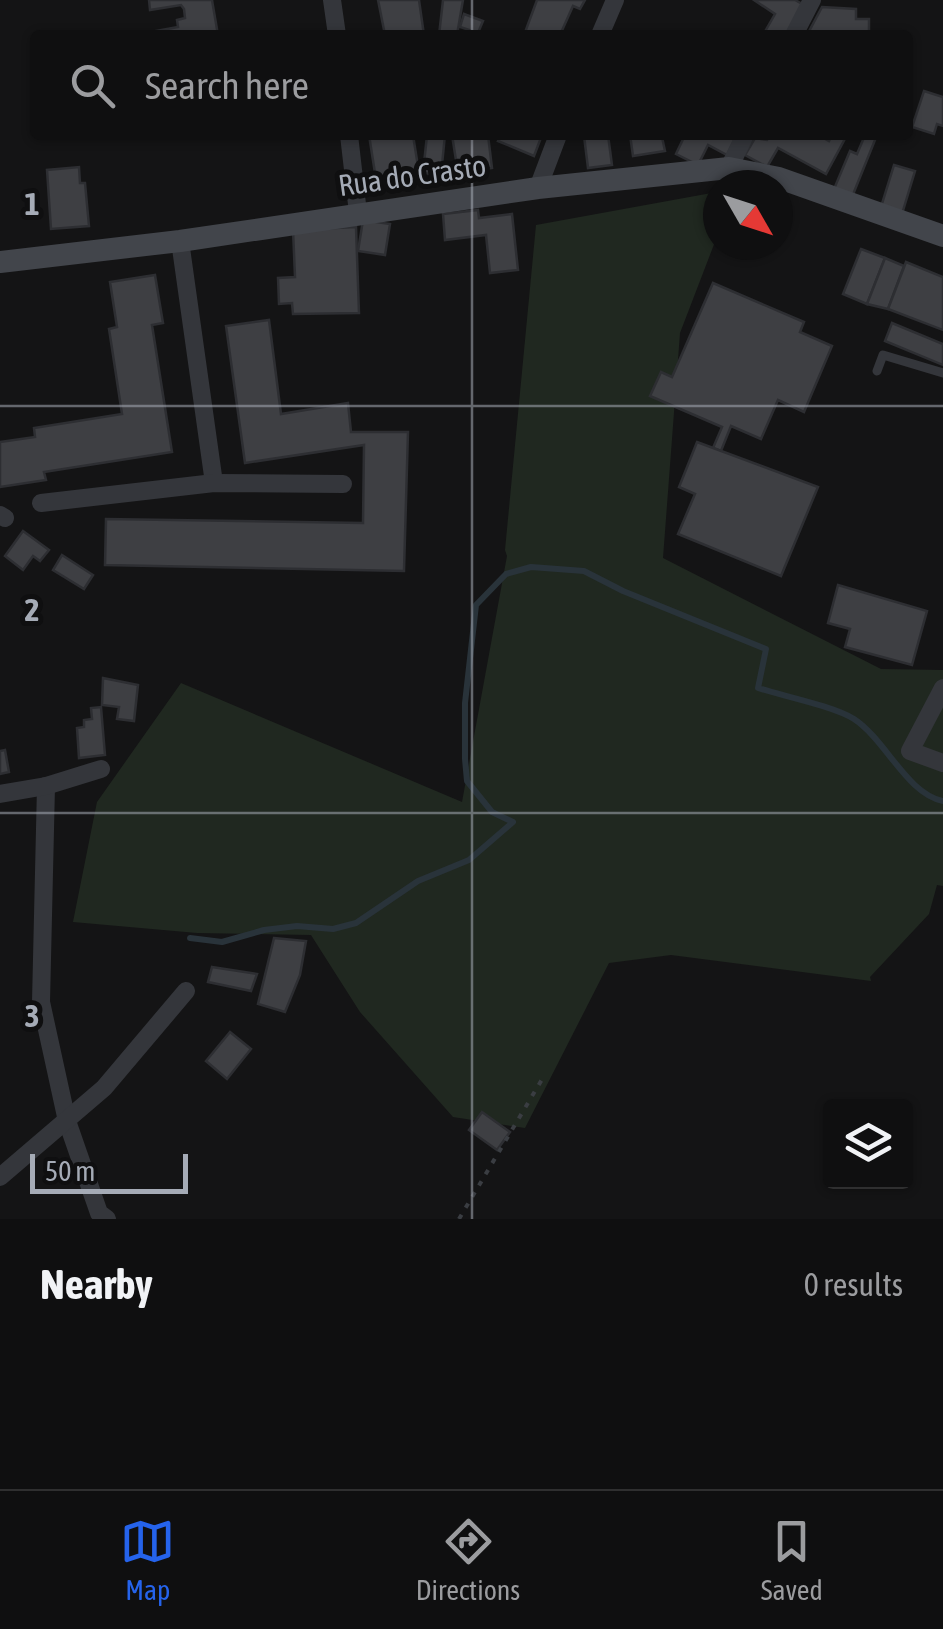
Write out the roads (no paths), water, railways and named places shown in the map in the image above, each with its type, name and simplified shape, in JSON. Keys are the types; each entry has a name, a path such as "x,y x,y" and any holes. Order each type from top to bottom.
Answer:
{"street":[{"path":"332,0 335,30"},
{"path":"602,30 615,0"},
{"path":"797,30 812,0"},
{"path":"350,140 358,213"},
{"path":"538,188 556,140"},
{"path":"729,168 743,140"},
{"name":"Rua do Crasto","path":"0,262 180,241 538,188 729,168 779,178 943,236"},
{"path":"180,241 214,483"},
{"path":"41,503 214,483 343,484"},
{"path":"943,688 910,751 943,763"},
{"path":"0,794 46,786 101,768"},
{"path":"46,786 41,1002 66,1121 99,1214 107,1219"},
{"path":"0,1178 104,1088 186,991"}],"lane":[{"path":"876,371 883,355 943,374"}],"waterway":[{"path":"190,938 222,942 264,930 297,926 333,929 356,923 418,881 469,860 513,822 492,812 467,781 465,703 476,605 506,574 531,567 584,571 623,591 766,649 758,688 854,719 907,778 943,801"}]}
